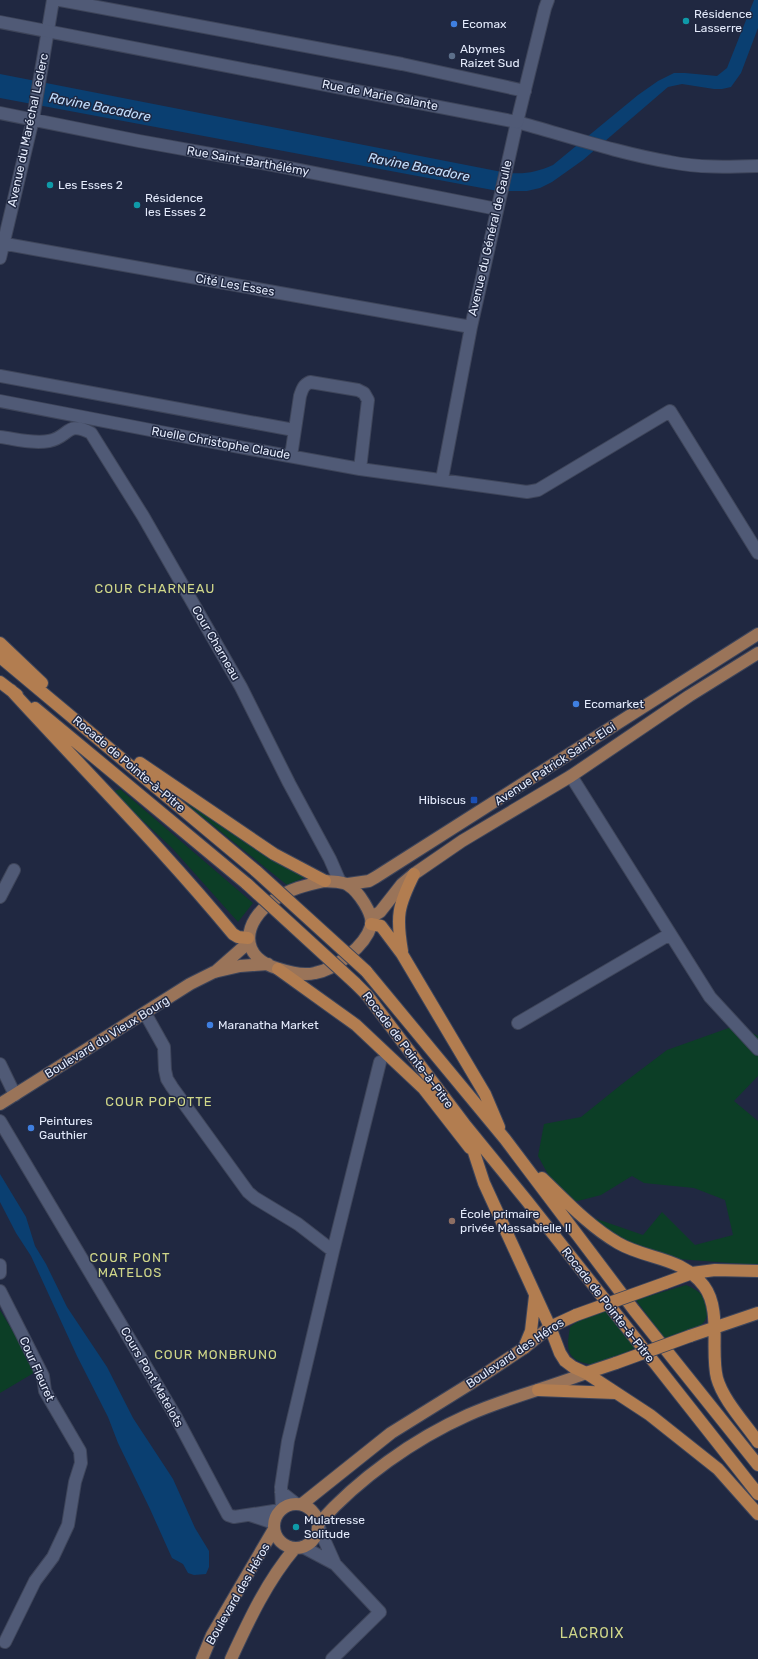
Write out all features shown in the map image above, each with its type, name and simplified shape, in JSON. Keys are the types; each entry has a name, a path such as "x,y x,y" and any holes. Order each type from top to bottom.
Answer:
{"highway":[{"path":"0,644 42,692"},
{"path":"0,644 45,686 129,755"},
{"name":"Rocade de Pointe-à-Pitre","path":"0,657 256,871 366,971 505,1139 634,1310 758,1465"},
{"name":"Rocade de Pointe-à-Pitre","path":"0,682 43,714 247,884 367,995 447,1102 758,1494"},
{"path":"11,690 161,851 233,934 248,940"},
{"path":"59,706 274,854 325,881"},
{"path":"402,954 398,922 402,898 414,874"},
{"path":"371,921 381,926 402,954 485,1094 505,1139"},
{"path":"273,966 356,1025 424,1089 475,1156"},
{"path":"424,1089 447,1102"},
{"path":"496,1118 536,1173"},
{"path":"466,1126 484,1183 550,1327 560,1353 566,1361 573,1367 586,1373 650,1415 718,1469 758,1514"},
{"path":"517,1155 584,1218 618,1243 638,1252 674,1263 692,1273 703,1285 708,1294 712,1308 717,1376 721,1390 758,1442"},
{"name":"Boulevard des Héros","path":"550,1327 576,1314 692,1273 715,1270 758,1271"},
{"path":"524,1348 531,1332 535,1295"},
{"path":"586,1373 714,1327 758,1313"},
{"path":"538,1390 601,1391 618,1394"}],"main road":[{"name":"Avenue Patrick Saint-Eloi","path":"344,883 368,881 376,877 758,634"},
{"name":"Avenue Patrick Saint-Eloi","path":"371,921 402,884 414,874 462,841 571,776 689,696 758,654"},
{"path":"325,881 344,883 354,890 363,901 371,921 363,942 357,949 330,968 314,974 302,974 273,966 257,956 248,940 250,927 256,917 272,901 294,889 325,881"},
{"name":"Boulevard du Vieux Bourg","path":"214,972 248,940"},
{"name":"Boulevard du Vieux Bourg","path":"0,1104 190,984 214,972 254,964 273,966"},
{"name":"Boulevard des Héros","path":"299,1504 391,1432 473,1382 524,1348 550,1327"},
{"path":"319,1526 317,1516 313,1510 299,1504 281,1509 274,1526 276,1536 283,1544 299,1548 314,1540 319,1526 351,1490 422,1438 469,1415 586,1373"},
{"name":"Boulevard des Héros","path":"202,1659 212,1635 274,1526"},
{"name":"Boulevard des Héros","path":"231,1659 270,1580 281,1564 299,1548"}],"street":[{"name":"Avenue du Maréchal Leclerc","path":"0,258 2,243 33,115 43,65 53,0"},
{"path":"60,0 402,64 525,92"},
{"name":"Avenue du Général de Gaulle","path":"442,479 471,327 498,204 544,8 548,0"},
{"name":"Rue de Marie Galante","path":"0,22 517,122 571,136 609,148 670,162 718,167 758,166"},
{"name":"Rue Saint-Barthélémy","path":"0,113 33,115 498,204"},
{"name":"Cité Les Esses","path":"2,243 471,327"},
{"path":"0,376 294,430"},
{"path":"291,456 300,396 306,384 310,382 358,390 364,393 368,400 360,468"},
{"name":"Ruelle Christophe Claude","path":"0,401 360,468 527,492 538,490 670,411 758,553"},
{"name":"Cour Charneau","path":"0,437 36,442 50,441 71,428 80,427 91,432 143,516 241,687 289,783 344,883"},
{"path":"745,641 758,654"},
{"path":"571,776 710,997 758,1049"},
{"path":"0,897 14,870"},
{"path":"518,1022 670,934"},
{"path":"145,1013 164,1047 164,1065 167,1079 248,1192 255,1198 298,1224 333,1251"},
{"path":"281,1509 281,1487 288,1441 380,1062"},
{"path":"0,1064 15,1095"},
{"name":"Cours Pont Matelots","path":"0,1121 176,1417 228,1515 234,1517 281,1509"},
{"path":"0,1265 0,1273"},
{"name":"Cour Fleuret","path":"0,1291 43,1376 45,1391 80,1450 80,1463 75,1482 68,1524 53,1557 35,1581 5,1642"},
{"path":"281,1492 299,1504"},
{"name":"Cours Pont Matelots","path":"247,1514 274,1526"},
{"path":"319,1526 335,1564 380,1612 332,1659"},
{"path":"299,1548 335,1564"}],"green space":[{"path":"120,789 253,903 238,922 172,848 112,792"},
{"path":"184,802 308,876 287,885"},
{"path":"737,1025 758,1036 758,1076 734,1101 758,1121 758,1265 677,1259 627,1245 591,1217 643,1235 662,1212 695,1245 733,1235 725,1200 694,1188 644,1183 632,1176 601,1195 574,1202 550,1178 538,1156 544,1124 581,1117 667,1050"},
{"path":"686,1285 697,1291 702,1296 706,1303 707,1315 700,1326 694,1330 664,1338 636,1300"},
{"path":"0,1310 37,1371 0,1393"},
{"path":"606,1311 635,1348 600,1364 588,1364 581,1362 572,1356 568,1348 570,1327 579,1320"}],"water":[{"name":"Ravine Bacadore","path":"754,0 758,0 758,28 741,73 731,87 714,89 682,84 668,87 583,160 552,182 540,188 527,191 498,191 0,98 0,74 502,172 528,173 553,165 638,95 658,81 674,73 717,76 727,68"},
{"path":"0,1174 26,1217 35,1246 46,1264 67,1307 107,1367 133,1418 173,1479 195,1528 209,1551 209,1567 206,1574 194,1575 188,1573 183,1564 172,1558 118,1443 108,1417 77,1356 31,1256 16,1233 0,1202"}],"place":[{"name":"Résidence Lasserre","path":"686,21"},
{"name":"Ecomax","path":"454,24"},
{"name":"Abymes Raizet Sud","path":"452,56"},
{"name":"Les Esses 2","path":"50,185"},
{"name":"Résidence les Esses 2","path":"137,205"},
{"name":"Ecomarket","path":"576,704"},
{"name":"Hibiscus","path":"474,800"},
{"name":"Maranatha Market","path":"210,1025"},
{"name":"Peintures Gauthier","path":"31,1128"},
{"name":"École primaire privée Massabielle II","path":"452,1221"},
{"name":"Mulatresse Solitude","path":"296,1527"}],"district":[{"name":"COUR CHARNEAU","path":"155,588"},
{"name":"COUR POPOTTE","path":"159,1101"},
{"name":"COUR PONT MATELOS","path":"130,1264"},
{"name":"COUR MONBRUNO","path":"216,1354"},
{"name":"LACROIX","path":"592,1633"}]}
